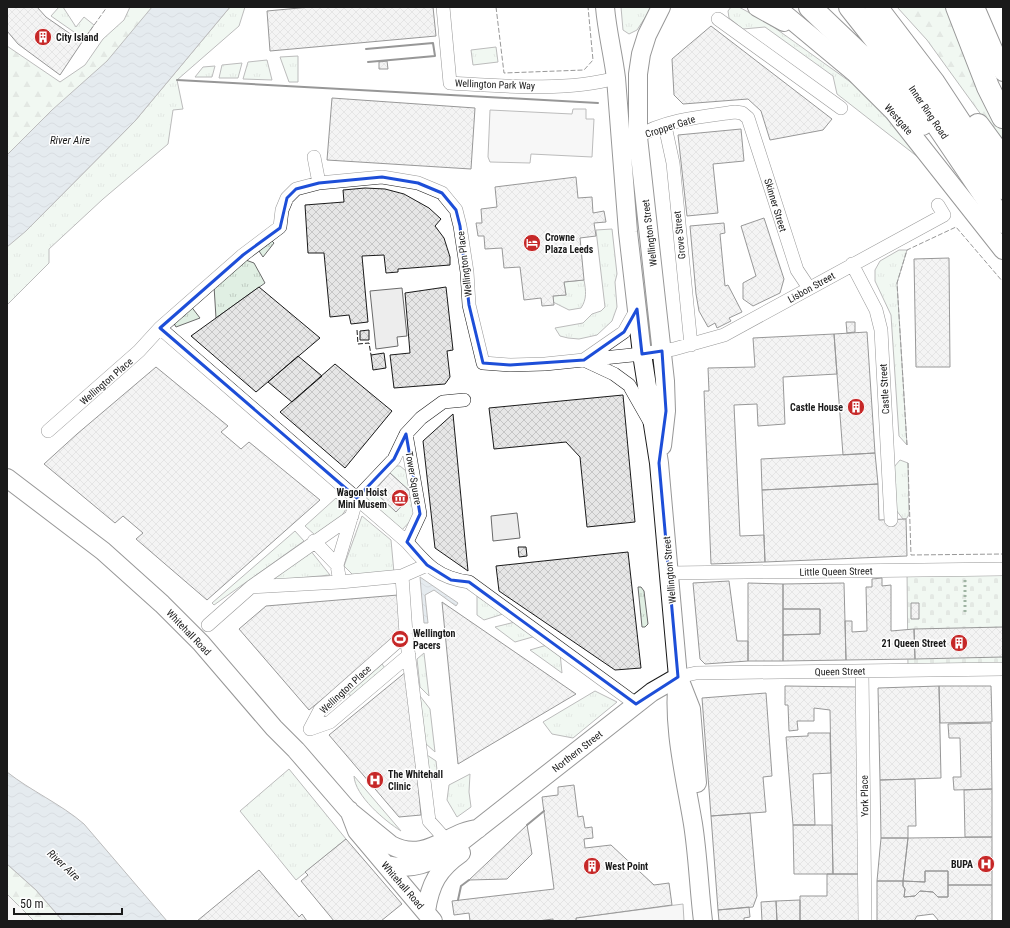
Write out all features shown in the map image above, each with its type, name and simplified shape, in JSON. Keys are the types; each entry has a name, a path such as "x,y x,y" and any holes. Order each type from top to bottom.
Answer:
{"highway":[{"path":"810,7 880,74 932,136 972,178"},
{"name":"Inner Ring Road","path":"850,7 903,74 1003,222"},
{"name":"Inner Ring Road","path":"876,7 934,83 1003,188"},
{"path":"957,7 988,88 1003,117"},
{"path":"934,83 971,116 1003,159"}],"street":[{"name":"Wellington Park Way","path":"444,7 450,83 523,87 598,83 616,78"},
{"name":"Wellington Street","path":"605,7 609,42 613,56 616,78 628,232 642,354 653,428 660,463 678,677 676,695 679,734 693,826 703,921"},
{"path":"757,7 823,44"},
{"name":"Westgate","path":"776,7 823,44 854,72 894,112 1003,250"},
{"path":"975,7 1003,72"},
{"name":"Wellington Street","path":"660,463 666,411 662,351 638,137 638,74 640,54 647,35 662,9"},
{"path":"718,19 841,108"},
{"name":"Cropper Gate","path":"638,137 688,118 735,112 748,118"},
{"name":"Skinner Street","path":"748,118 797,270 809,288"},
{"name":"Grove Street","path":"665,126 673,163 690,344"},
{"path":"314,157 319,183"},
{"name":"Wellington Place","path":"48,431 139,351 160,328 243,255 280,228 282,210 287,198 296,189 319,183 382,177 418,183 442,193 456,210 460,226 467,272 469,305 483,363 510,365 584,360 662,351"},
{"name":"Lisbon Street","path":"662,351 724,335 944,215 938,205"},
{"name":"Castle Street","path":"852,264 876,310 881,330 891,520"},
{"path":"584,360 624,332 637,309"},
{"path":"160,328 407,542 427,565 451,580 469,582 636,704"},
{"name":"Wellington Place","path":"584,360 614,374 629,385 653,428"},
{"path":"336,565 357,498 394,459 406,434 421,418 443,402 464,400"},
{"name":"Tower Square","path":"406,434 420,514 407,542"},
{"name":"Whitehall Road","path":"7,478 103,551 162,604 201,643 274,728 296,750 348,810 365,822 386,841"},
{"path":"208,625 251,588 314,541 352,516"},
{"path":"314,541 336,565 340,582"},
{"path":"251,588 402,576 427,565"},
{"name":"Little Queen Street","path":"669,573 1003,569"},
{"path":"402,576 406,634 429,821 447,841"},
{"name":"Wellington Place","path":"406,634 320,710 310,729 330,722 409,655"},
{"name":"Queen Street","path":"678,677 696,673 1003,669"},
{"name":"York Place","path":"862,671 865,921"},
{"name":"Northern Street","path":"386,865 405,868 430,861 463,842 636,704 661,685 678,677"},
{"name":"Whitehall Road","path":"348,810 357,831 429,916"},
{"name":"Northern Street","path":"386,841 397,848 416,850 447,841 467,829 478,829"},
{"path":"429,916 429,892 434,881 450,860 468,847 476,838 478,829"}],"highlighted area":[{"path":"382,177 418,183 442,193 456,210 460,226 469,305 483,363 510,365 584,360 624,332 637,309 642,354 662,351 666,411 659,463 678,677 636,704 469,582 451,580 427,565 407,542 420,514 406,434 394,459 357,498 160,328 243,255 280,228 287,198 296,189 319,183"}],"green space":[{"path":"59,7 63,7 76,27 84,17 94,25 84,39 51,16"},
{"path":"130,7 153,7 129,45 7,166 7,46 60,82 85,65 103,39 124,20"},
{"path":"230,7 245,7 239,26 177,80 183,109 173,110 168,144 103,199 49,249 49,263 7,305 7,196 32,225 135,121"},
{"path":"621,7 652,7 637,30 629,34 623,30"},
{"path":"731,7 739,7 768,23 863,91 899,129 923,161 837,94 833,76 765,27 743,29 729,18 728,11"},
{"path":"897,7 949,7 1003,128 1003,145 927,40"},
{"path":"496,47 498,62 473,65 471,50"},
{"path":"298,56 298,82 289,82 280,57"},
{"path":"267,60 272,80 243,79 248,62"},
{"path":"242,63 238,78 219,78 222,65"},
{"path":"215,66 212,77 195,77 203,67"},
{"path":"612,229 617,274 615,282 617,307 612,321 597,335 579,339 560,336 555,328 583,323 592,314 601,311 605,307 596,230"},
{"path":"270,239 274,243 263,257 259,251"},
{"path":"899,250 907,250 897,283 907,445 899,436 891,315 875,281 875,270 880,261"},
{"path":"243,259 254,263 265,283 216,318 214,286"},
{"path":"584,280 586,295 581,308 569,310 553,302 553,296 566,295 564,282"},
{"path":"190,305 200,318 176,327 173,322"},
{"path":"900,460 908,463 909,515 906,519 903,519 896,510 894,467"},
{"path":"392,466 400,466 411,475 417,514 400,532 364,498","holes":["390,473 413,494 396,511 374,491"]},
{"path":"336,498 346,509 341,517 315,535 305,526"},
{"path":"362,516 391,540 394,573 353,575 344,566"},
{"path":"295,531 304,541 214,605 212,603"},
{"path":"310,550 330,575 267,581"},
{"path":"1003,566 1003,669 908,670 907,570"},
{"path":"638,587 641,587 644,591 648,624 645,627 642,627"},
{"path":"477,596 503,614 484,620 477,615"},
{"path":"515,622 536,636 515,642 495,627"},
{"path":"547,645 560,653 562,673 530,650"},
{"path":"424,653 429,696 420,687 417,659"},
{"path":"382,664 387,671 353,699 348,693"},
{"path":"595,691 617,702 573,738 552,734 543,722"},
{"path":"420,696 430,709 435,752 425,743"},
{"path":"424,753 436,761 438,779 432,779 427,773"},
{"path":"289,769 346,839 296,880 240,811"},
{"path":"470,774 469,792 471,807 457,817 447,800 449,785"},
{"path":"354,776 401,831 387,821 365,800 356,784"},
{"path":"7,864 36,890 63,921 26,921 7,901"}],"shaded area":[{"path":"573,109 586,109 586,119 594,119 592,157 531,154 530,163 490,162 488,157 490,110 572,114"},
{"path":"402,288 407,336 397,337 398,346 376,349 370,291"},
{"path":"517,513 520,538 493,541 491,516"},
{"path":"7,894 34,921 7,921"},
{"path":"683,904 684,921 576,921 576,918"}],"water":[{"name":"River Aire","path":"152,7 230,7 135,121 26,231 7,247 7,155 52,110 107,61"},
{"path":"420,577 458,603 456,606 434,590 425,595 428,623 424,623"},
{"name":"River Aire","path":"7,772 66,810 84,824 167,921 63,921 36,890 7,864"}],"building":[{"name":"City Island","path":"7,7 37,7 46,17 82,42 60,75 18,44 7,31"},
{"path":"310,7 433,7 436,36 270,51 267,11"},
{"path":"711,26 832,119 823,130 770,140 761,111 748,99 683,104 674,95 672,59"},
{"path":"387,61 388,69 379,69 379,62"},
{"path":"332,98 475,108 471,169 327,160"},
{"path":"741,129 744,161 713,164 718,213 687,216 678,135"},
{"name":"Crowne Plaza Leeds","path":"576,177 578,198 592,197 593,213 604,211 606,222 594,223 596,236 580,238 584,280 564,282 566,295 553,296 554,305 542,306 541,298 524,300 520,267 504,268 502,248 485,249 484,236 478,236 476,223 482,223 481,209 497,207 495,187"},
{"path":"365,188 385,189 404,194 429,208 441,219 435,226 444,238 450,257 450,265 398,269 398,272 386,273 384,255 362,256 368,322 351,324 349,315 330,317 324,253 308,253 305,205 344,202 343,190"},
{"path":"764,218 784,279 780,293 753,306 743,299 743,283 756,276 741,226"},
{"path":"724,223 725,233 720,234 725,286 728,285 742,312 729,318 731,321 717,328 715,323 708,327 699,311 690,226"},
{"path":"949,258 950,367 916,367 914,259"},
{"path":"259,287 320,338 256,392 191,336"},
{"path":"446,287 453,350 447,351 450,377 445,384 394,388 390,355 410,353 405,293"},
{"path":"846,322 855,322 855,332 847,333"},
{"path":"369,330 369,340 360,340 360,331"},
{"name":"Castle House","path":"867,332 875,453 843,455 834,334"},
{"path":"834,334 837,374 783,377 785,424 758,426 757,404 734,405 740,536 764,535 765,562 711,564 704,391 709,391 708,368 755,367 753,338"},
{"path":"384,353 386,368 373,370 371,355"},
{"path":"298,356 322,376 292,402 268,382"},
{"path":"335,364 392,411 345,468 280,412"},
{"path":"156,367 228,426 221,432 241,449 249,442 320,500 207,600 136,539 143,533 123,516 115,523 44,464"},
{"path":"623,395 635,522 587,527 580,457 566,442 494,449 489,408"},
{"path":"453,414 468,571 435,548 423,441"},
{"path":"875,453 878,484 762,490 761,459"},
{"path":"390,473 413,494 396,512 374,491"},
{"path":"878,484 879,520 906,519 907,556 765,562 762,490"},
{"path":"518,547 526,547 527,556 519,557"},
{"path":"628,552 641,668 615,670 499,591 496,566"},
{"path":"882,578 882,586 891,585 891,631 914,629 915,659 846,660 845,621 852,621 852,632 867,631 866,587 872,587 872,579"},
{"path":"729,581 737,641 748,641 748,661 705,664 700,659 693,583"},
{"path":"748,583 783,584 783,661 748,661"},
{"path":"844,583 846,660 783,661 783,635 820,634 820,609 783,609 783,584"},
{"path":"398,595 403,633 309,710 239,629 266,606"},
{"path":"442,602 576,694 458,764"},
{"path":"911,603 919,603 919,619 911,619"},
{"path":"783,609 820,609 820,634 783,635"},
{"name":"21 Queen Street","path":"1003,627 1003,657 915,659 914,629"},
{"path":"407,671 421,815 399,817 329,735"},
{"path":"785,686 861,687 861,874 833,874 830,710 814,708 814,721 797,721 798,730 789,731 788,705 785,705"},
{"path":"939,686 991,686 992,722 940,723"},
{"path":"939,686 941,778 880,780 878,688"},
{"path":"766,693 772,776 763,777 766,812 711,816 702,698"},
{"path":"991,723 992,789 954,790 953,777 961,777 960,738 949,738 948,724"},
{"path":"808,733 830,733 831,773 813,774 815,825 793,825 786,737 808,736"},
{"path":"915,779 916,826 908,826 908,838 881,838 880,780"},
{"name":"West Point","path":"574,785 578,817 583,816 585,828 592,827 593,838 584,839 585,848 611,845 654,885 669,883 672,905 576,918 576,921 553,921 553,919 538,921 470,921 469,913 454,915 452,901 554,889 542,797 558,795 558,787"},
{"path":"992,789 992,837 965,837 964,790"},
{"path":"750,813 757,896 753,907 718,910 711,816"},
{"path":"527,825 532,854 507,879 469,880"},
{"path":"793,825 832,825 833,874 794,874"},
{"path":"992,837 992,885 948,885 948,871 925,871 925,882 903,881 908,838"},
{"path":"881,838 908,838 903,881 877,881"},
{"path":"346,839 402,904 381,921 334,921 301,881 308,875 305,872"},
{"path":"259,870 299,917 302,914 307,921 197,921"},
{"path":"925,871 948,871 948,897 938,897 933,892 920,891 915,896 904,897 905,889 903,886 903,881 925,882"},
{"path":"827,874 861,874 862,921 800,921 800,896 827,896"},
{"path":"877,881 903,881 903,886 905,889 904,897 915,896 920,891 933,892 938,897 948,897 948,885 992,885 992,921 939,921 933,914 917,916 914,921 877,921"},
{"path":"800,900 800,921 777,921 776,901"},
{"path":"776,901 777,921 762,921 761,902"},
{"path":"749,907 750,917 744,918 744,921 719,921 718,910"}],"hedge":[{"path":"965,580 965,614"}],"fence":[{"path":"82,42 107,7"},
{"path":"496,7 504,73 584,70 593,60 588,7"},
{"path":"907,445 897,283 907,250 956,227 1003,282"},
{"path":"357,330 358,344 369,343 371,355"},
{"path":"908,463 911,555 1003,554"}],"wall":[{"path":"366,49 433,43 435,56 368,62"},
{"path":"177,80 598,103"},
{"path":"527,825 544,811"},
{"path":"458,900 461,886 469,880"}],"place":[{"name":"City Island","path":"43,37"},
{"name":"Crowne Plaza Leeds","path":"532,243"},
{"name":"Castle House","path":"856,407"},
{"name":"Wagon Hoist Mini Musem","path":"400,498"},
{"name":"Wellington Pacers","path":"400,639"},
{"name":"21 Queen Street","path":"959,643"},
{"name":"The Whitehall Clinic","path":"375,780"},
{"name":"BUPA","path":"986,864"},
{"name":"West Point","path":"592,866"}]}
